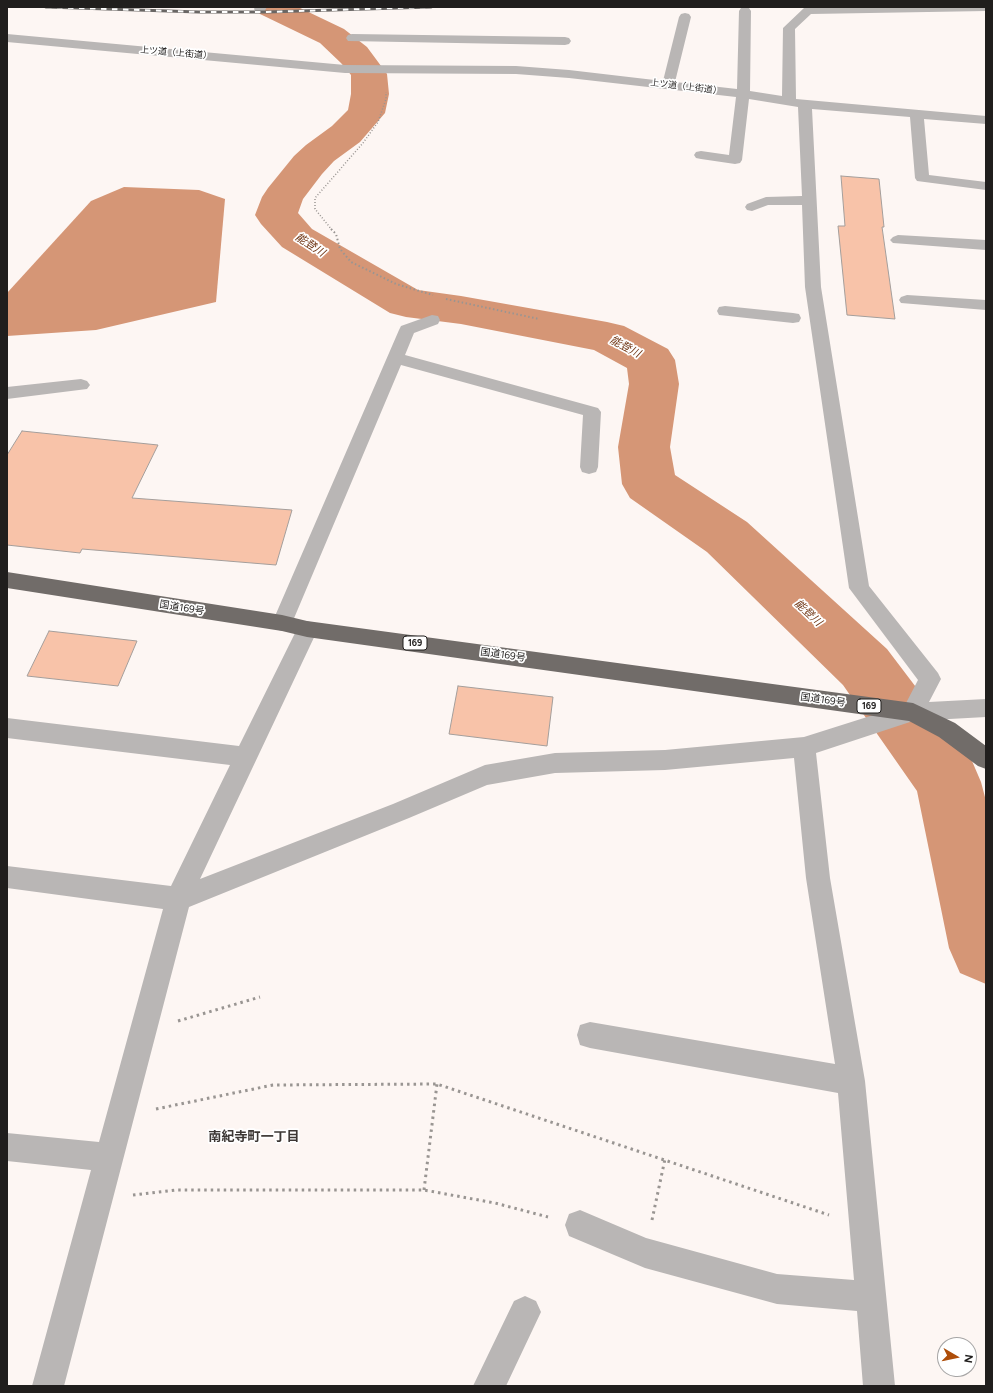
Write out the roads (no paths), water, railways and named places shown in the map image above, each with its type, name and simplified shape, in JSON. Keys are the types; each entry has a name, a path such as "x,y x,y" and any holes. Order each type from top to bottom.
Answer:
{"highway":[{"name":"国道169号","path":"7,580 282,623 307,629 914,712 947,730 986,759"}],"street":[{"path":"914,712 930,679 859,588 813,287 809,200 789,28 808,11 986,7"},
{"path":"701,155 735,160 743,94 745,11"},
{"path":"668,85 685,17"},
{"name":"上ツ道（上街道）","path":"7,38 350,69 516,70 668,85 743,94 797,103 917,115 986,120"},
{"path":"352,38 565,41"},
{"path":"516,70 517,40"},
{"path":"917,115 922,178 986,186"},
{"path":"752,207 766,201 809,200"},
{"path":"898,240 986,245"},
{"path":"907,300 986,305"},
{"path":"725,311 793,318"},
{"path":"282,623 407,330 432,320"},
{"path":"395,358 592,412 589,467"},
{"path":"7,392 81,385"},
{"path":"48,1386 178,899 307,629"},
{"path":"7,877 178,899 401,811 485,775 555,763 665,760 804,747 914,712 986,708"},
{"path":"7,728 245,757"},
{"path":"804,747 818,878 851,1081 879,1386"},
{"path":"590,1035 851,1081"},
{"path":"7,1147 109,1157"},
{"path":"580,1225 646,1253 777,1289 871,1297"},
{"path":"489,1386 525,1312"}],"waterway":[{"name":"能登川","path":"272,7 332,36 354,55 369,74 370,94 366,113 346,134 320,153 308,165 283,197 276,215 297,238 406,303 461,310 607,337 651,360 654,384 644,447 649,484 727,537 865,667 948,782 986,948"}],"railway":[{"path":"46,7 199,12 267,12 431,7"}],"district":[{"name":"南紀寺町一丁目","path":"254,1137"}]}
